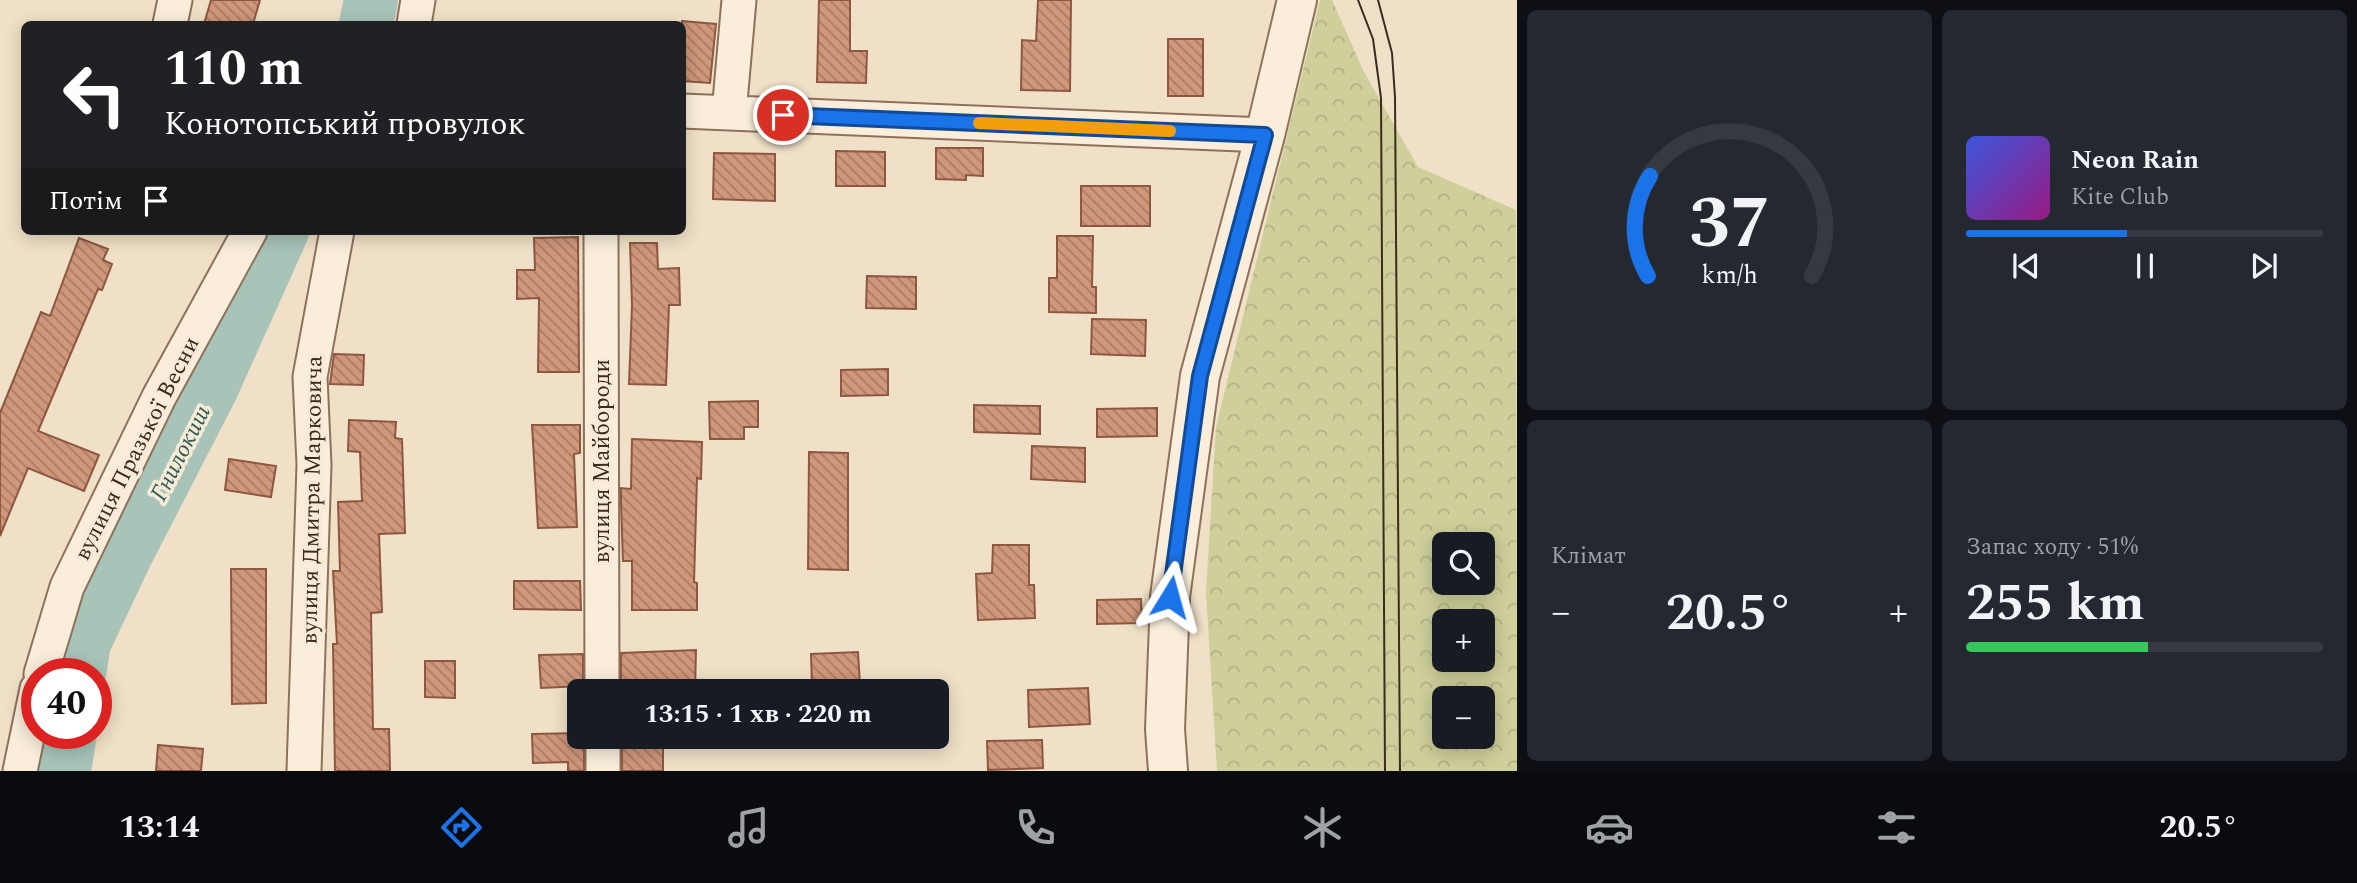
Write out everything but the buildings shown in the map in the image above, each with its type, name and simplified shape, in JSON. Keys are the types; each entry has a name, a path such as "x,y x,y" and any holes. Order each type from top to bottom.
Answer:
{"street":[{"path":"171,21 175,0"},
{"path":"414,21 418,0"},
{"path":"729,113 738,0"},
{"path":"1168,771 1165,729 1170,597 1200,376 1265,135 1297,0"},
{"path":"686,111 1265,135"},
{"name":"вулиця Празької Весни","path":"46,658 73,575 159,397 248,235"},
{"name":"вулиця Дмитра Марковича","path":"304,771 314,464 310,377 336,235"},
{"name":"вулиця Майбороди","path":"601,235 602,679"},
{"path":"20,771 25,749"},
{"path":"603,749 603,771"}],"green space":[{"path":"1320,0 1332,0 1363,70 1418,167 1516,210 1517,771 1217,771 1206,593 1216,427"}],"waterway":[{"name":"Гнилокиш","path":"367,21 371,0"},
{"name":"Гнилокиш","path":"82,658 84,643 125,556 211,389 280,235"},
{"name":"Гнилокиш","path":"64,771 67,749"}],"tram line":[{"path":"1358,0 1373,39 1381,98 1385,771"},
{"path":"1378,0 1392,53 1395,97 1400,771"}],"slow traffic":[{"path":"979,123 1170,131"}],"route":[{"path":"783,115 1265,135 1200,376 1170,597"}]}
